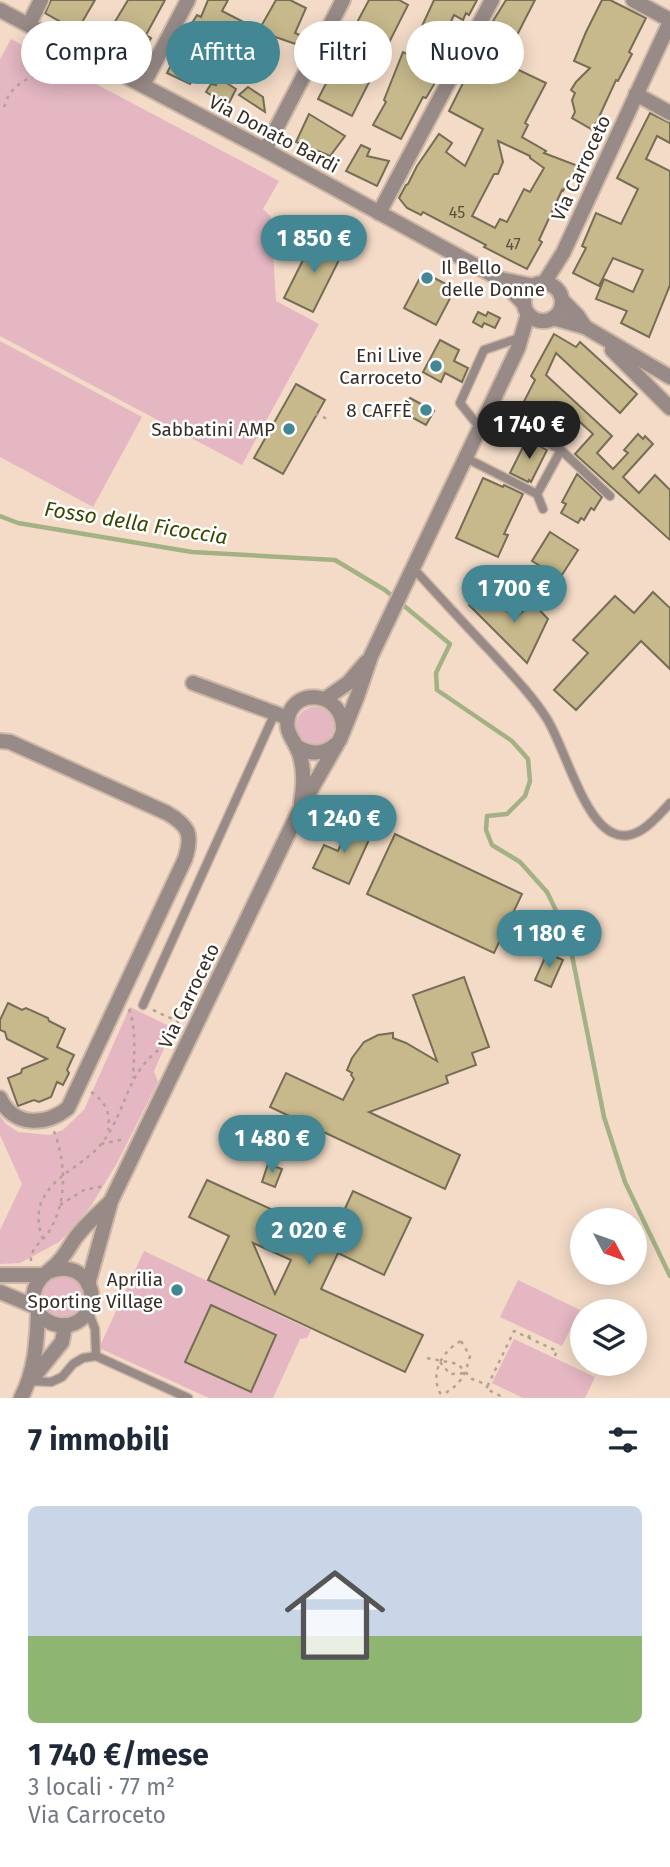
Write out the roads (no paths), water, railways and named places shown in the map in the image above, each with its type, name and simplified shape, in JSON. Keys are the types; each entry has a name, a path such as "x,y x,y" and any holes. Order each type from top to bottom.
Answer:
{"street":[{"path":"30,21 41,0"},
{"path":"143,85 188,0"},
{"path":"265,150 343,0"},
{"path":"379,213 492,0"},
{"path":"633,0 670,21"},
{"name":"Via Donato Bardi","path":"0,10 23,21"},
{"name":"Via Carroceto","path":"539,284 563,253 670,21"},
{"name":"Via Donato Bardi","path":"143,85 500,279 526,309"},
{"path":"636,94 670,113"},
{"name":"Via Carroceto","path":"560,295 563,253"},
{"name":"Via Donato Bardi","path":"500,279 539,284"},
{"path":"585,327 549,284 539,284 526,293 526,309 537,320 550,319 585,327 670,377"},
{"path":"550,319 560,310 560,295"},
{"name":"Via Carroceto","path":"88,1310 91,1294 88,1284 111,1201 301,807 340,738 371,656 520,342 526,309"},
{"name":"Via Carroceto","path":"520,342 550,319"},
{"path":"599,336 670,408"},
{"name":"Via Carroceto","path":"301,807 304,775 296,746 282,715 303,699 325,699 348,683 371,656"},
{"path":"193,683 282,715"},
{"path":"296,746 304,751 317,753 327,751 340,738 344,723 341,713 334,704 325,699"},
{"path":"0,741 10,742 167,813 182,822 188,832 190,845 186,859 68,1108 58,1116 44,1121 30,1121 13,1114 0,1098"},
{"name":"Via Carroceto","path":"30,1381 37,1310 34,1289 39,1280 59,1262 78,1235 111,1201"},
{"path":"0,1275 45,1274 61,1268 72,1269 82,1275 88,1284"},
{"path":"0,1292 37,1310 52,1324 65,1325 79,1320 88,1310"},
{"name":"Via Carroceto","path":"21,1398 30,1381 62,1342 65,1325"}],"lane":[{"path":"480,428 460,403 484,350 520,342"},
{"path":"488,412 561,450 610,496"},
{"path":"537,494 561,450"},
{"path":"466,458 537,494 542,509"},
{"path":"413,568 521,683 548,720 592,813 606,829 615,834 636,833 644,829 670,803"},
{"path":"143,1005 282,715"},
{"path":"88,1310 95,1328 96,1356"},
{"path":"30,1381 51,1382 62,1377 72,1364 82,1358 96,1356 188,1398"}],"waterway":[{"name":"Fosso della Ficoccia","path":"0,516 18,523 192,552 335,560 385,590 450,644 436,673 437,690 512,741 528,759 530,781 525,796 507,814 487,816 486,830 492,845 520,862 547,892 568,935 604,1117 625,1182 670,1276"}],"place":[{"name":"Il Bello delle Donne","path":"427,278"},
{"name":"Eni Live Carroceto","path":"436,366"},
{"name":"8 CAFFÈ","path":"426,410"},
{"name":"Sabbatini AMP","path":"289,429"},
{"name":"Aprilia Sporting Village","path":"177,1290"}]}
